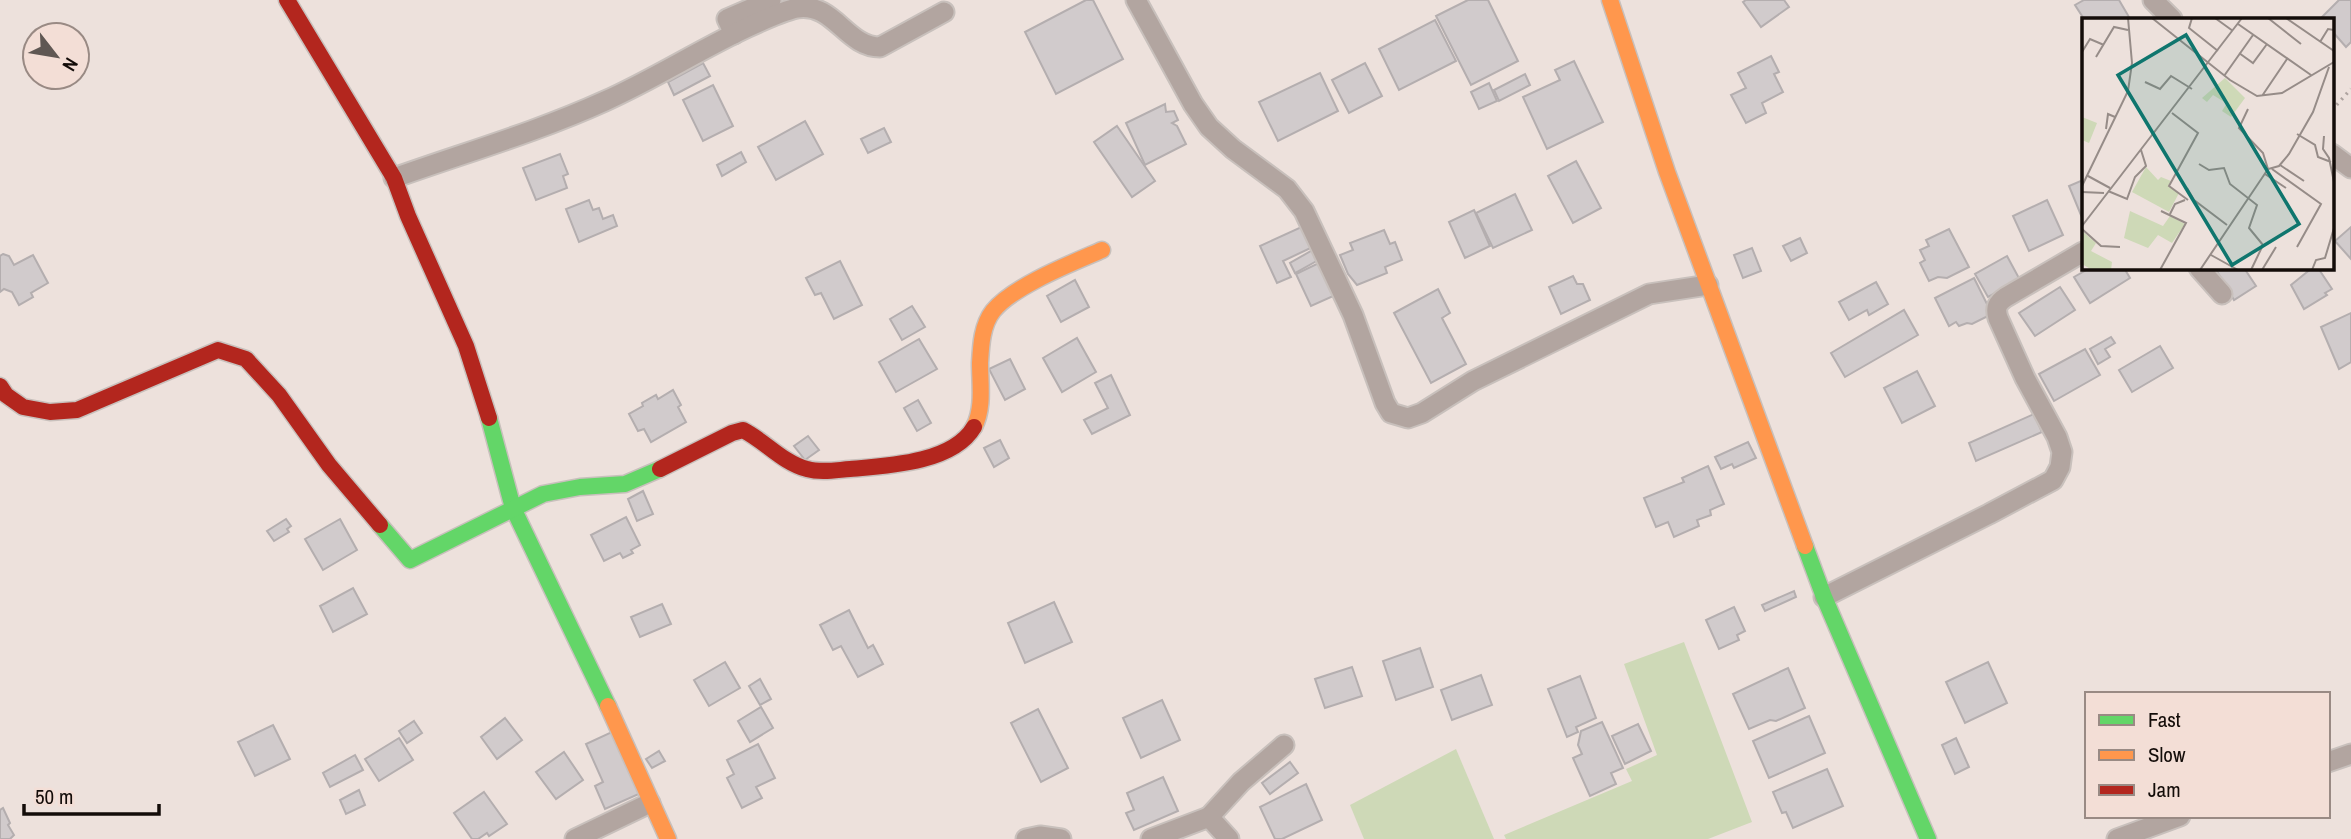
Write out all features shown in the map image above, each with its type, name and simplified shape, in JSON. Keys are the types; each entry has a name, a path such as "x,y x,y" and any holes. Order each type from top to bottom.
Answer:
{"street":[{"path":"287,0 394,178 408,216 466,345 481,387 513,508 668,839"},
{"path":"734,34 727,19 771,0"},
{"path":"1136,0 1193,104 1209,127 1233,149 1287,189 1304,211 1353,315 1391,413 1408,418 1422,412 1473,380 1649,294 1708,285"},
{"path":"1610,0 1667,172 1824,597 1928,839"},
{"path":"2153,0 2171,18"},
{"path":"394,178 605,101 734,34 797,8 814,8 826,12 860,42 870,47 880,47 944,12"},
{"path":"2334,155 2351,168"},
{"path":"0,386 6,395 23,407 50,412 77,410 218,350 246,359 279,395 329,465 410,560 542,494 625,484 743,430 805,468 824,471 892,466 929,458 963,440 976,424 980,356 985,326 992,311 1002,302 1056,271 1102,250"},
{"path":"1824,597 2053,480 2060,467 2062,452 2025,378 1996,309 1999,302 2006,297 2082,254"},
{"path":"2201,270 2221,294"},
{"path":"1152,839 1209,817 1241,782 1284,745"},
{"path":"2330,761 2351,754"},
{"path":"575,839 650,803"},
{"path":"1209,817 1229,839"},
{"path":"2117,839 2175,818"},
{"path":"1026,839 1041,836 1061,839"}],"path":[{"path":"2334,108 2351,89"}],"green space":[{"path":"1684,642 1752,822 1708,839 1506,839 1504,835 1632,781 1626,769 1657,755 1624,664"},
{"path":"1456,749 1494,839 1364,839 1350,805"}],"building":[{"path":"1086,0 1093,0 1123,59 1056,94 1025,32"},
{"path":"1468,0 1488,0 1518,61 1471,85 1436,16"},
{"path":"1784,0 1789,7 1761,27 1743,2"},
{"path":"2084,0 2119,0 2129,17 2083,18 2075,5"},
{"path":"2339,0 2351,0 2351,42 2346,47 2334,33 2334,18 2321,18"},
{"path":"1435,20 1456,61 1399,90 1379,49"},
{"path":"1771,56 1779,72 1774,74 1783,92 1762,103 1766,113 1746,123 1731,95 1746,88 1738,73"},
{"path":"1574,61 1603,122 1547,149 1523,97 1560,80 1555,70"},
{"path":"703,63 710,76 674,95 668,82"},
{"path":"1365,63 1382,96 1349,113 1332,80"},
{"path":"1320,73 1338,111 1278,141 1259,102"},
{"path":"1525,74 1530,85 1499,101 1494,90"},
{"path":"1489,83 1497,101 1479,109 1471,92"},
{"path":"713,85 733,126 703,141 683,100"},
{"path":"1165,104 1166,112 1174,111 1178,120 1172,123 1177,126 1186,144 1145,165 1126,123"},
{"path":"805,121 823,154 776,180 758,147"},
{"path":"1117,126 1155,181 1132,197 1094,142"},
{"path":"884,128 891,142 868,153 861,139"},
{"path":"741,152 746,162 722,176 717,165"},
{"path":"560,154 568,174 563,176 567,188 536,200 523,168"},
{"path":"1576,161 1601,208 1573,223 1548,176"},
{"path":"2082,180 2082,218 2069,186"},
{"path":"1515,194 1532,230 1493,248 1476,213"},
{"path":"589,200 593,210 599,208 603,219 613,215 617,226 579,242 566,209"},
{"path":"2047,200 2063,235 2029,251 2013,216"},
{"path":"1474,210 1490,246 1465,258 1449,222"},
{"path":"1308,224 1317,245 1283,261 1291,277 1277,283 1260,246"},
{"path":"2351,227 2351,259 2335,241"},
{"path":"1949,229 1969,267 1947,278 1938,277 1929,281 1920,263 1925,260 1920,250 1929,246 1926,240"},
{"path":"1384,230 1390,244 1395,242 1402,260 1385,267 1387,273 1357,285 1348,274 1340,255 1353,250 1350,243"},
{"path":"1800,238 1807,253 1791,261 1783,246"},
{"path":"1316,248 1322,258 1295,273 1290,263"},
{"path":"1752,248 1761,271 1743,278 1734,255"},
{"path":"33,255 48,283 31,293 33,297 19,305 12,292 4,289 0,292 0,256 9,256 14,265"},
{"path":"2007,256 2020,280 1988,297 1975,274"},
{"path":"1325,260 1340,293 1311,306 1296,274"},
{"path":"840,261 862,305 834,319 821,293 815,295 806,278"},
{"path":"2086,270 2125,270 2130,278 2090,303 2074,277"},
{"path":"2216,270 2245,270 2256,286 2234,300"},
{"path":"2310,270 2319,270 2332,289 2304,309 2291,285"},
{"path":"1573,276 1577,284 1583,284 1590,300 1561,314 1549,287"},
{"path":"1974,278 1992,314 1972,324 1959,326 1956,322 1949,326 1935,298"},
{"path":"1075,280 1089,307 1061,322 1047,296"},
{"path":"1876,282 1888,304 1869,315 1867,310 1849,320 1839,302"},
{"path":"2060,287 2075,310 2035,336 2019,313"},
{"path":"1438,289 1450,313 1442,318 1466,364 1431,383 1394,313"},
{"path":"912,306 925,327 902,340 890,319"},
{"path":"1904,310 1918,335 1845,377 1831,353"},
{"path":"2351,313 2351,362 2339,369 2321,327"},
{"path":"2111,337 2115,343 2105,349 2110,357 2098,364 2090,349"},
{"path":"1077,338 1096,372 1062,392 1043,358"},
{"path":"919,339 937,369 896,392 879,362"},
{"path":"2160,346 2173,368 2132,392 2119,370"},
{"path":"2085,349 2100,375 2054,401 2039,374"},
{"path":"1010,359 1025,389 1005,400 989,369"},
{"path":"1917,371 1935,406 1902,423 1884,388"},
{"path":"1111,375 1130,415 1092,434 1084,420 1108,408 1095,383"},
{"path":"673,390 686,422 651,442 644,429 638,431 629,414 656,395 658,399"},
{"path":"918,400 931,423 917,431 904,408"},
{"path":"2034,414 2042,432 1976,461 1969,443"},
{"path":"808,436 819,450 805,460 794,446"},
{"path":"1000,440 1009,458 994,467 984,448"},
{"path":"1748,442 1756,458 1734,468 1732,464 1721,469 1715,457"},
{"path":"1708,466 1724,504 1710,510 1711,515 1697,520 1699,526 1674,537 1668,522 1656,527 1644,498 1684,482 1682,478"},
{"path":"643,491 653,514 637,521 628,499"},
{"path":"626,517 640,545 631,550 633,553 623,558 620,553 604,561 591,535"},
{"path":"286,519 291,526 287,529 289,532 274,541 267,531"},
{"path":"340,519 357,550 323,570 305,539"},
{"path":"353,588 367,614 333,632 320,606"},
{"path":"1794,591 1796,597 1765,611 1762,605"},
{"path":"1054,602 1072,642 1025,663 1008,623"},
{"path":"662,604 671,624 640,637 631,617"},
{"path":"1734,607 1745,631 1737,635 1739,640 1719,649 1706,620"},
{"path":"849,610 868,648 873,645 883,664 858,677 841,646 833,650 820,625"},
{"path":"1420,648 1433,687 1396,700 1383,661"},
{"path":"725,662 740,688 709,706 694,680"},
{"path":"1988,662 2007,703 1965,723 1946,682"},
{"path":"1352,667 1362,696 1325,708 1315,679"},
{"path":"1788,668 1805,708 1749,729 1733,694"},
{"path":"1481,675 1492,705 1452,720 1441,690"},
{"path":"1580,676 1596,718 1576,727 1578,732 1567,737 1548,689"},
{"path":"760,679 771,699 760,705 749,686"},
{"path":"1162,700 1180,740 1141,758 1123,718"},
{"path":"761,707 773,728 750,742 738,721"},
{"path":"1038,709 1068,768 1041,782 1011,723"},
{"path":"1809,716 1825,753 1769,778 1753,741"},
{"path":"505,718 522,740 497,759 481,737"},
{"path":"414,721 422,733 407,743 399,731"},
{"path":"1602,722 1623,768 1611,773 1616,784 1590,796 1573,758 1582,754 1578,745 1581,731"},
{"path":"1638,724 1651,751 1625,764 1612,736"},
{"path":"273,725 290,759 255,776 238,742"},
{"path":"614,731 641,793 605,809 595,786 603,782 586,744"},
{"path":"399,738 413,760 379,781 365,759"},
{"path":"1956,738 1969,767 1955,774 1942,745"},
{"path":"758,744 775,778 756,787 762,798 742,808 727,778 734,774 727,760"},
{"path":"659,751 665,761 652,768 646,759"},
{"path":"564,752 583,780 556,799 536,772"},
{"path":"355,755 363,770 330,787 323,773"},
{"path":"1290,762 1298,773 1270,794 1262,783"},
{"path":"1827,769 1843,806 1793,828 1786,812 1782,813 1773,792"},
{"path":"1163,777 1178,811 1134,830 1126,813 1134,810 1127,793"},
{"path":"1306,784 1322,820 1282,839 1275,839 1260,807"},
{"path":"359,790 365,805 346,814 340,800"},
{"path":"484,792 507,824 489,836 487,833 478,839 472,839 454,813"},
{"path":"3,808 14,835 10,839 0,839 0,810"}],"traffic: fast":[{"path":"489,418 513,508 608,706"},
{"path":"380,525 410,560 543,494 580,487 625,484 660,469"},
{"path":"1805,546 1824,597 1928,839"}],"traffic: slow":[{"path":"1610,0 1667,172 1805,546"},
{"path":"974,427 980,404 983,336 986,322 993,311 1028,284 1102,250"},
{"path":"608,706 668,839"}],"traffic: jam":[{"path":"287,0 394,178 408,216 466,346 489,418"},
{"path":"0,386 6,395 23,407 50,412 77,410 218,350 246,359 279,395 329,465 380,525"},
{"path":"660,469 743,430 790,462 807,469 823,471 918,460 951,448 964,439 974,427"}]}
